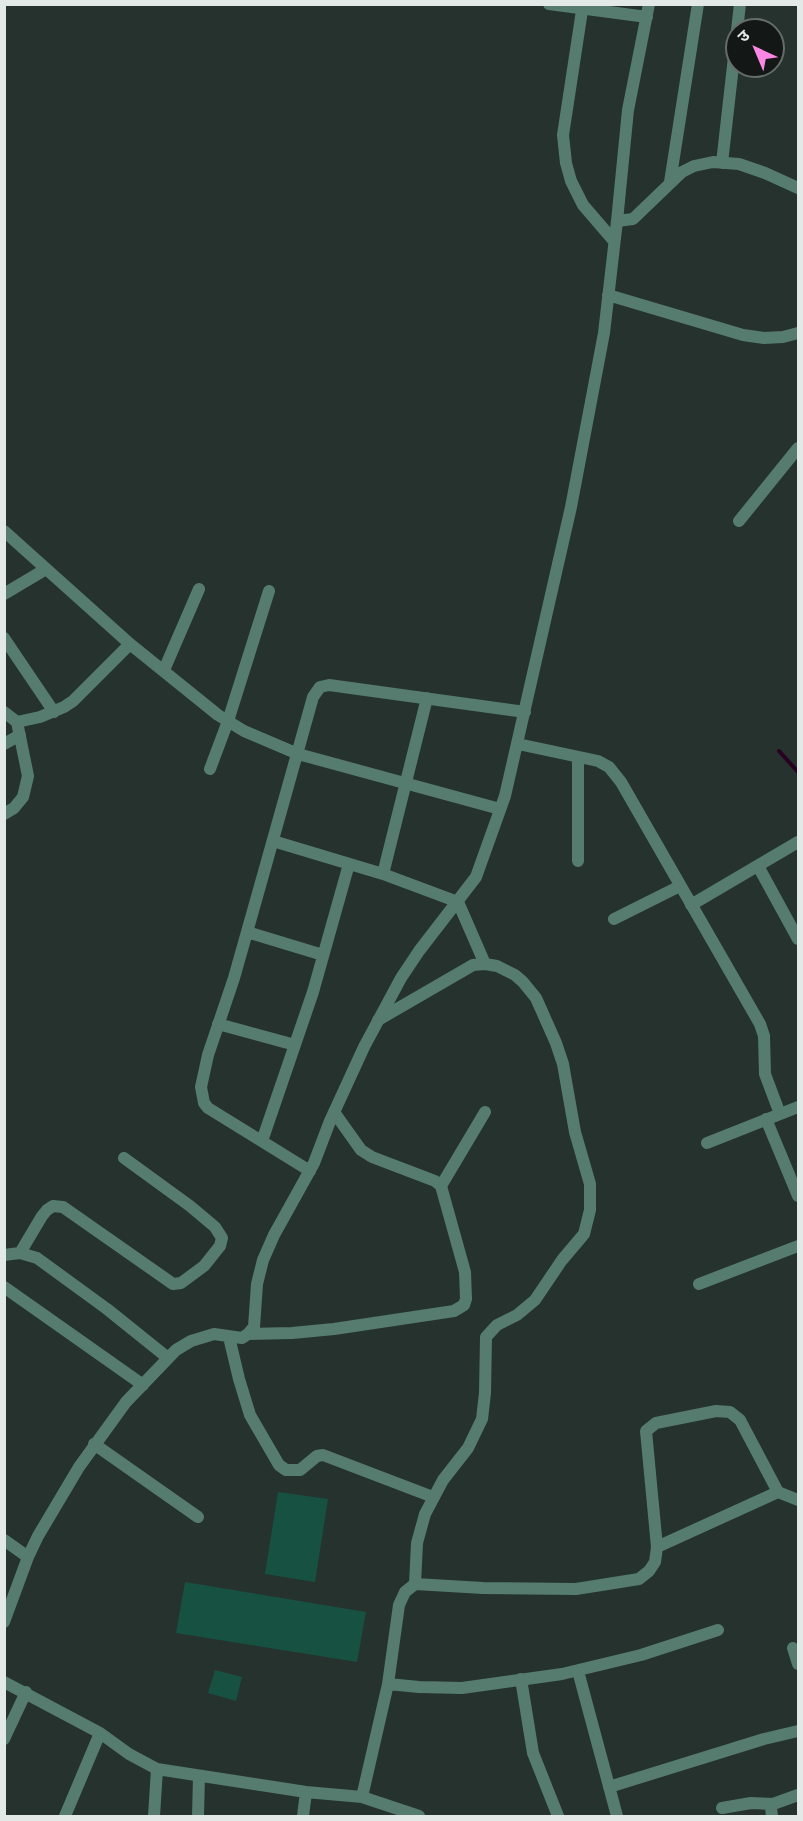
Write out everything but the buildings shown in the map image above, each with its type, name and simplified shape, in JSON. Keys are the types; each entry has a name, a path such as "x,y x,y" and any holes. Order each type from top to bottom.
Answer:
{"street":[{"path":"4,1622 28,1557 56,1506 94,1444 126,1402 176,1350 199,1337 214,1334 242,1338 254,1327 257,1284 263,1260 274,1235 310,1171 334,1112 401,978 418,951 476,877 500,809 518,744 571,507 604,333 628,110 648,11 549,4"},
{"path":"670,182 698,4"},
{"path":"722,163 740,4"},
{"path":"583,6 563,135 566,163 571,181 583,205 614,241"},
{"path":"617,221 633,219 682,172 694,166 713,162 739,164 798,188"},
{"path":"608,295 743,335 764,338 798,333"},
{"path":"739,521 798,448"},
{"path":"4,531 130,644 191,694 244,731 298,754 500,809"},
{"path":"4,594 46,569"},
{"path":"164,670 199,589"},
{"path":"210,769 228,721 269,591"},
{"path":"4,638 54,712"},
{"path":"17,722 54,712 73,702 130,644"},
{"path":"310,1171 204,1103 201,1087 208,1055 247,932 313,697 320,687 329,685 525,712"},
{"path":"383,874 427,698"},
{"path":"4,712 17,722 27,764 27,787 18,802 4,814"},
{"path":"4,744 20,735"},
{"path":"518,744 598,761 615,773 763,1030 765,1074 780,1114"},
{"path":"578,758 578,861"},
{"path":"273,841 383,874 458,902 485,964"},
{"path":"691,905 798,842"},
{"path":"262,1141 295,1045 349,864"},
{"path":"758,866 798,939"},
{"path":"614,919 680,886"},
{"path":"247,932 323,955"},
{"path":"378,1020 473,965 485,964 504,969 524,982 536,998 563,1064 575,1132 590,1184 590,1210 584,1234 562,1260 535,1300 517,1315 497,1325 486,1336 482,1419 468,1448 433,1497 420,1526 415,1584"},
{"path":"218,1024 295,1045"},
{"path":"707,1143 798,1107"},
{"path":"248,1334 334,1329 460,1309 466,1299 465,1272 441,1186 435,1181 372,1157 361,1150 334,1112"},
{"path":"441,1186 485,1112"},
{"path":"766,1119 798,1196"},
{"path":"20,1253 46,1210 53,1206 63,1208 173,1284 181,1283 204,1266 220,1246 222,1238 215,1227 124,1158"},
{"path":"699,1284 798,1246"},
{"path":"4,1254 20,1253 38,1258 168,1358"},
{"path":"4,1287 143,1385"},
{"path":"229,1337 250,1415 279,1465 286,1470 300,1470 317,1456 323,1455 433,1497"},
{"path":"362,1797 388,1684 399,1605 405,1592 415,1584 483,1588 576,1589 639,1579 655,1562 657,1547 646,1431 656,1423 716,1411 730,1412 740,1420 778,1492 798,1500"},
{"path":"94,1444 198,1517"},
{"path":"657,1547 778,1492"},
{"path":"4,1540 28,1557"},
{"path":"388,1684 419,1688 462,1688 578,1671 641,1656 718,1630"},
{"path":"793,1648 798,1664"},
{"path":"578,1671 616,1816"},
{"path":"521,1679 534,1754 558,1816"},
{"path":"15,1687 100,1733 129,1754 157,1769 306,1792 362,1797 419,1816"},
{"path":"4,1693 15,1687"},
{"path":"4,1739 15,1687"},
{"path":"609,1787 764,1739 798,1731"},
{"path":"65,1816 100,1733"},
{"path":"154,1816 157,1769"},
{"path":"198,1816 199,1776"},
{"path":"303,1816 306,1792"},
{"path":"722,1808 751,1803 773,1810 798,1795"}],"waterway":[{"path":"779,751 798,772"}]}
